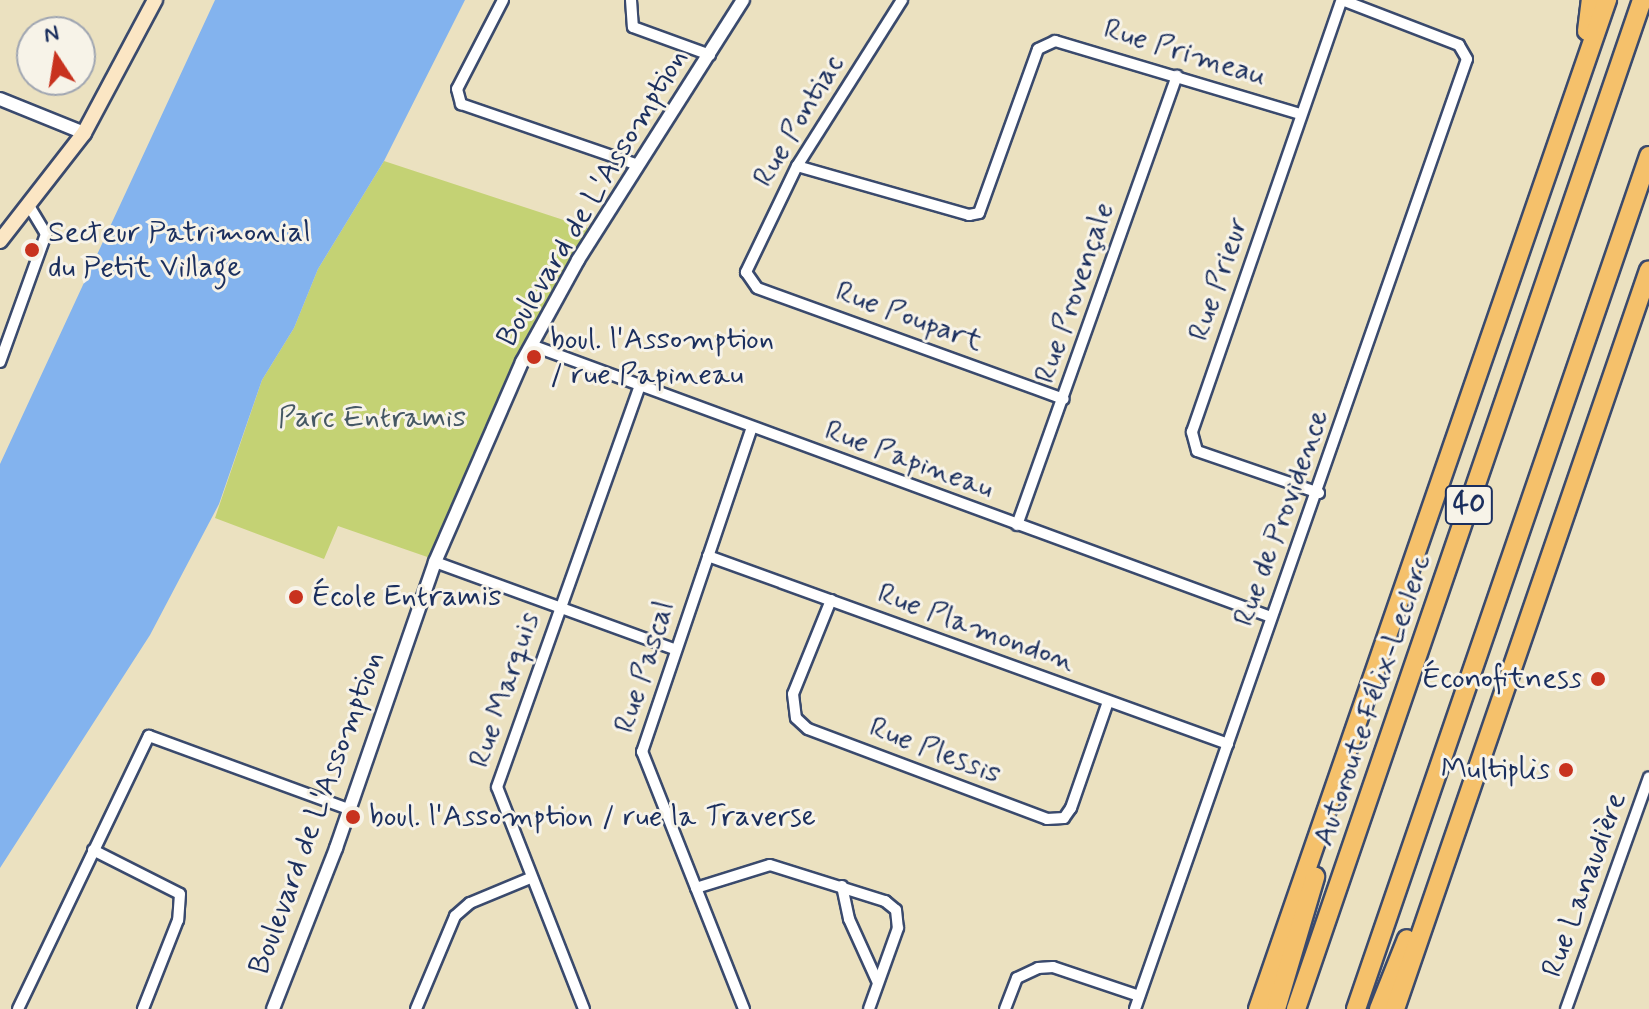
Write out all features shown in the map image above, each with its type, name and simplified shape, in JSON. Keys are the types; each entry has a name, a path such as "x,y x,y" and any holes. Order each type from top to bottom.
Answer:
{"highway":[{"path":"1583,57 1591,0"},
{"path":"1258,1009 1583,57 1607,0"},
{"name":"Autoroute Félix-Leclerc","path":"1296,1009 1642,0"},
{"name":"40","path":"1356,1009 1649,156"},
{"path":"1395,1009 1649,270"},
{"path":"1276,1009 1358,716"},
{"path":"1379,1009 1454,835"}],"main road":[{"path":"0,241 84,133 155,0"}],"street":[{"path":"503,0 457,89 461,104 638,165"},
{"path":"631,0 633,27 710,55"},
{"name":"Boulevard de L'Assomption","path":"273,1009 435,562 531,345 638,165 743,0"},
{"name":"Rue Pontiac","path":"746,272 797,166 902,0"},
{"name":"Rue de Providence","path":"1135,1009 1271,617 1319,493 1467,59 1459,45 1342,0"},
{"name":"Rue Prieur","path":"1319,493 1197,451 1192,439 1300,114 1342,0"},
{"name":"Rue Primeau","path":"797,166 969,215 983,207 1044,44 1068,42 1300,114"},
{"name":"Rue Provençale","path":"1017,525 1177,76"},
{"path":"0,99 84,133"},
{"path":"0,362 46,234 29,206"},
{"name":"Rue Poupart","path":"746,272 757,288 1063,399"},
{"name":"Rue Papineau","path":"531,345 1271,617"},
{"name":"Rue Marquis","path":"584,1009 530,878 497,787 640,385"},
{"name":"Rue Pascal","path":"744,1009 642,752 674,649 752,427"},
{"name":"Rue Plamondon","path":"708,556 1228,744"},
{"path":"435,562 674,649"},
{"name":"Rue Plessis","path":"831,600 793,694 796,718 808,729 1047,819 1064,818 1071,808 1108,702"},
{"path":"18,1009 149,736 348,809"},
{"name":"Rue Lanaudière","path":"1566,1009 1649,777"},
{"path":"93,850 180,894 178,920 143,1009"},
{"path":"696,888 770,865 842,886 896,910 895,944 869,1009"},
{"path":"416,1009 455,916 470,903 530,878"},
{"path":"842,886 849,919 878,983"},
{"path":"1005,1009 1017,978 1038,968 1053,967 1139,996"}],"green space":[{"name":"Parc Entramis","path":"384,161 597,231 522,364 436,560 338,526 324,559 215,518 262,380 294,328 318,269"}],"water":[{"path":"215,0 465,0 384,161 318,269 294,328 262,380 219,504 150,635 0,868 0,464"}],"place":[{"name":"Secteur Patrimonial du Petit Village","path":"32,250"},
{"name":"boul. l'Assomption / rue Papineau","path":"534,357"},
{"name":"École Entramis","path":"296,597"},
{"name":"Éconofitness","path":"1598,679"},
{"name":"Multiplis","path":"1566,770"},
{"name":"boul. l'Assomption / rue la Traverse","path":"353,817"}]}
